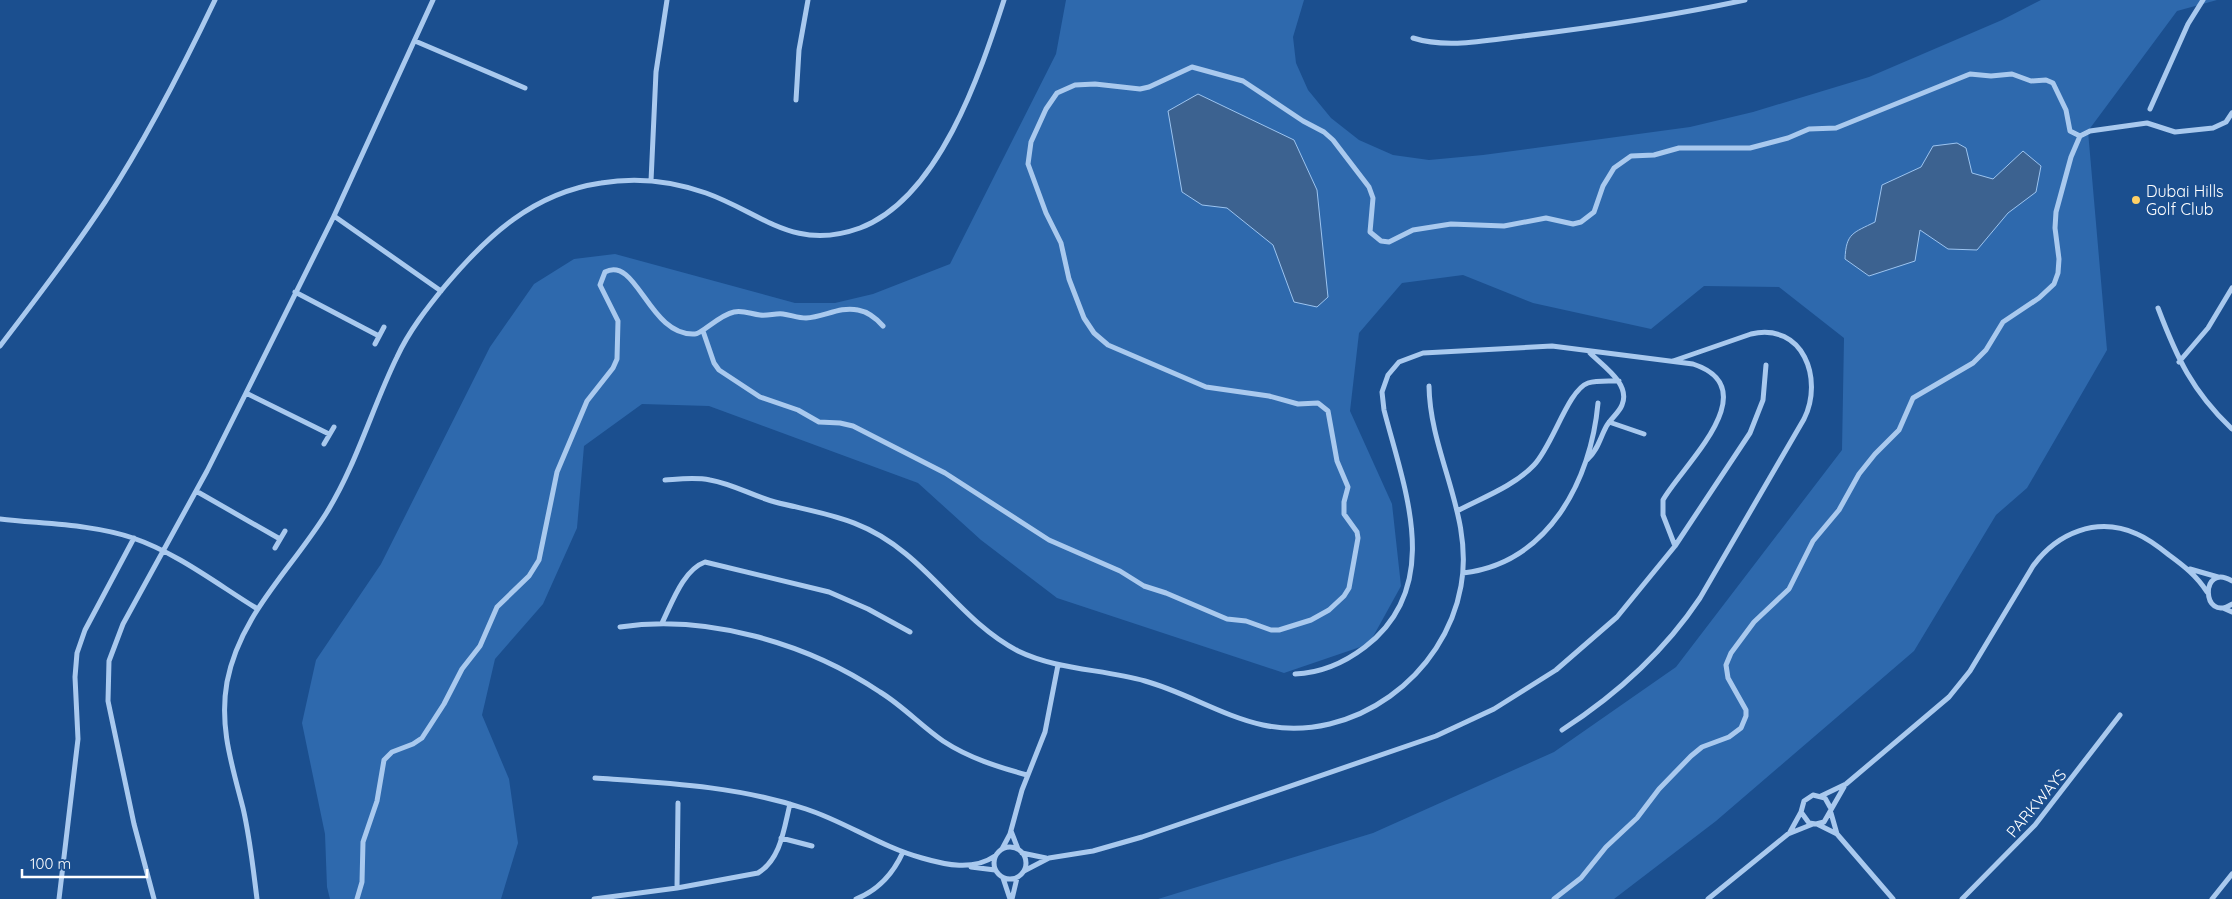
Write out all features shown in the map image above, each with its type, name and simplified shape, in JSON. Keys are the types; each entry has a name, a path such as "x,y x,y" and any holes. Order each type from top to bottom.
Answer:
{"street":[{"path":"0,346 65,260 128,166 170,90 216,0"},
{"path":"154,899 134,824 108,701 107,674 117,636 196,491 246,393 334,216 434,0"},
{"path":"651,181 654,93 667,0"},
{"path":"796,100 799,50 808,0"},
{"path":"257,899 250,842 226,749 224,711 232,663 239,641 256,608 300,552 328,510 355,461 401,348 441,291 492,234 512,218 540,202 570,190 602,182 651,181 679,185 705,193 776,227 803,234 834,234 871,223 895,207 940,153 957,122 973,84 1004,0"},
{"path":"1413,38 1440,43 1521,36 1635,21 1744,0"},
{"path":"2150,109 2188,24 2203,0"},
{"path":"415,41 525,88"},
{"path":"703,331 714,363 719,370 760,397 798,410 819,422 849,424 966,486 1038,535 1084,558 1125,574 1144,586 1166,592 1227,619 1246,621 1271,630 1279,630 1311,620 1329,610 1344,596 1352,578 1358,538 1357,532 1344,514 1344,502 1348,486 1337,461 1328,411 1318,403 1298,404 1269,396 1206,387 1108,345 1094,333 1084,318 1069,279 1061,243 1046,213 1028,164 1031,142 1046,109 1057,93 1075,85 1095,84 1140,89 1149,87 1192,67 1243,82 1324,132 1333,140 1369,188 1373,198 1370,232 1381,241 1389,242 1413,230 1451,224 1504,226 1546,218 1573,224 1581,222 1594,212 1603,186 1614,168 1631,156 1654,155 1680,148 1750,148 1788,138 1809,129 1836,128 1970,74 1991,76 2012,74 2031,81 2046,80 2053,82 2066,110 2070,131 2080,136"},
{"path":"1554,899 1581,878 1606,846 1637,818 1659,789 1690,756 1702,747 1729,736 1741,728 1744,723 1746,710 1728,678 1726,665 1731,653 1754,622 1789,590 1813,541 1842,505 1856,478 1874,454 1899,430 1913,398 1973,363 1986,350 2003,322 2038,298 2054,284 2058,273 2059,259 2055,228 2056,212 2070,157 2080,136 2090,131 2147,123 2175,132 2214,128 2226,122 2232,113"},
{"path":"334,216 441,291"},
{"path":"357,899 362,882 362,842 377,801 384,760 392,752 414,744 425,733 448,697 462,669 480,646 497,607 529,576 539,560 557,472 587,401 613,368 617,359 618,321 613,307 600,288 602,276 609,270 623,271 662,321 683,332 695,334 703,331 716,319 739,311 760,315 782,314 804,318 850,309 868,313 883,326"},
{"path":"2179,362 2208,328 2232,288"},
{"path":"295,292 380,336"},
{"path":"2158,308 2179,362 2206,402 2232,429"},
{"path":"375,344 384,327"},
{"path":"1562,730 1615,693 1682,624 1700,598 1804,419 1811,403 1812,377 1806,360 1794,343 1777,334 1764,332 1751,334 1670,361"},
{"path":"1296,674 1324,670 1359,651 1385,628 1397,610 1406,591 1413,555 1412,520 1382,401 1384,384 1393,368 1406,358 1424,353 1538,346 1693,364 1707,370 1717,379 1722,393 1722,409 1714,431 1663,500 1662,515 1675,546"},
{"path":"1587,460 1597,447 1609,422 1620,409 1624,400 1624,390 1619,381 1589,352"},
{"path":"1024,870 1049,858 1093,851 1142,837 1436,736 1475,719 1529,688 1588,645 1631,602 1675,546 1753,427 1763,400 1766,365"},
{"path":"1459,510 1514,482 1533,466 1548,447 1571,399 1579,389 1590,382 1619,381"},
{"path":"665,480 689,478 711,480 774,501 835,515 863,526 889,540 911,558 978,624 998,640 1027,655 1058,665 1100,670 1152,683 1260,724 1296,727 1331,723 1358,714 1383,701 1416,674 1434,652 1448,628 1458,601 1465,548 1459,510 1434,434 1429,386"},
{"path":"246,393 329,434"},
{"path":"1463,574 1484,571 1504,564 1532,544 1556,519 1569,500 1587,460 1598,403"},
{"path":"1609,422 1644,434"},
{"path":"324,444 334,426"},
{"path":"196,491 280,539"},
{"path":"0,519 107,531 134,538 163,552 256,608"},
{"path":"1821,796 1846,784 1949,697 1979,657 2033,566 2050,546 2073,532 2092,527 2125,529 2150,540 2188,568 2207,592 2212,603 2232,612"},
{"path":"275,548 285,531"},
{"path":"59,899 78,739 75,677 77,653 85,630 134,538"},
{"path":"662,623 685,579 698,564 705,562 829,592 868,609 910,632"},
{"path":"2188,568 2231,580"},
{"path":"2207,592 2209,584 2219,578"},
{"path":"2223,608 2232,604"},
{"path":"620,627 662,623 692,624 733,631 809,656 852,675 880,692 958,750 991,764 1028,775"},
{"path":"968,866 985,862 995,856 1002,849 1011,830 1028,775 1045,732 1058,665"},
{"name":"PARKWAYS","path":"1962,899 2035,825 2120,715"},
{"path":"595,778 704,786 739,791 790,804 830,818 903,852 942,863 995,870"},
{"path":"1708,899 1788,834 1827,819 1830,809 1846,784"},
{"path":"1788,834 1801,812 1802,804 1806,798 1814,795 1821,796 1827,800 1837,834 1893,899"},
{"path":"677,888 678,803"},
{"path":"594,899 677,888 758,873 772,861 781,838 790,804"},
{"path":"1801,812 1804,818 1837,834"},
{"path":"1011,830 1026,861 1011,899"},
{"path":"781,838 812,846"},
{"path":"1002,849 1010,847 1049,858"},
{"path":"856,899 870,892 885,880 897,865 903,852"},
{"path":"995,856 993,863 995,870 1003,878 1011,899"},
{"path":"2212,899 2232,874"},
{"path":"1003,878 1018,878"}],"shaded area":[{"path":"1066,0 1304,0 1293,37 1296,63 1308,90 1331,118 1359,140 1393,155 1429,160 1483,155 1690,127 1753,112 1869,77 2002,20 2041,0 2217,0 2177,11 2088,131 2107,350 2027,488 1996,515 1914,651 1716,821 1614,899 1158,899 1373,833 1554,752 1676,667 1842,450 1844,338 1779,287 1704,286 1651,329 1533,303 1463,275 1402,283 1359,333 1350,411 1392,504 1401,586 1369,644 1284,673 1057,598 981,540 918,483 709,406 642,404 584,446 577,528 543,604 495,659 482,715 509,779 518,843 501,899 330,899 327,887 325,834 302,723 316,660 381,564 490,347 534,284 574,259 615,254 795,303 835,303 873,294 950,264 1056,54"},
{"path":"1198,94 1294,140 1317,190 1328,297 1317,307 1294,302 1273,245 1227,208 1202,205 1182,192 1168,111"},
{"path":"1957,143 1966,148 1972,173 1993,179 2023,151 2041,166 2036,192 2008,213 1977,250 1948,249 1920,230 1915,261 1869,276 1845,259 1847,244 1852,235 1875,222 1882,185 1921,167 1933,146"}],"place":[{"name":"Dubai Hills Golf Club","path":"2136,200"}]}
